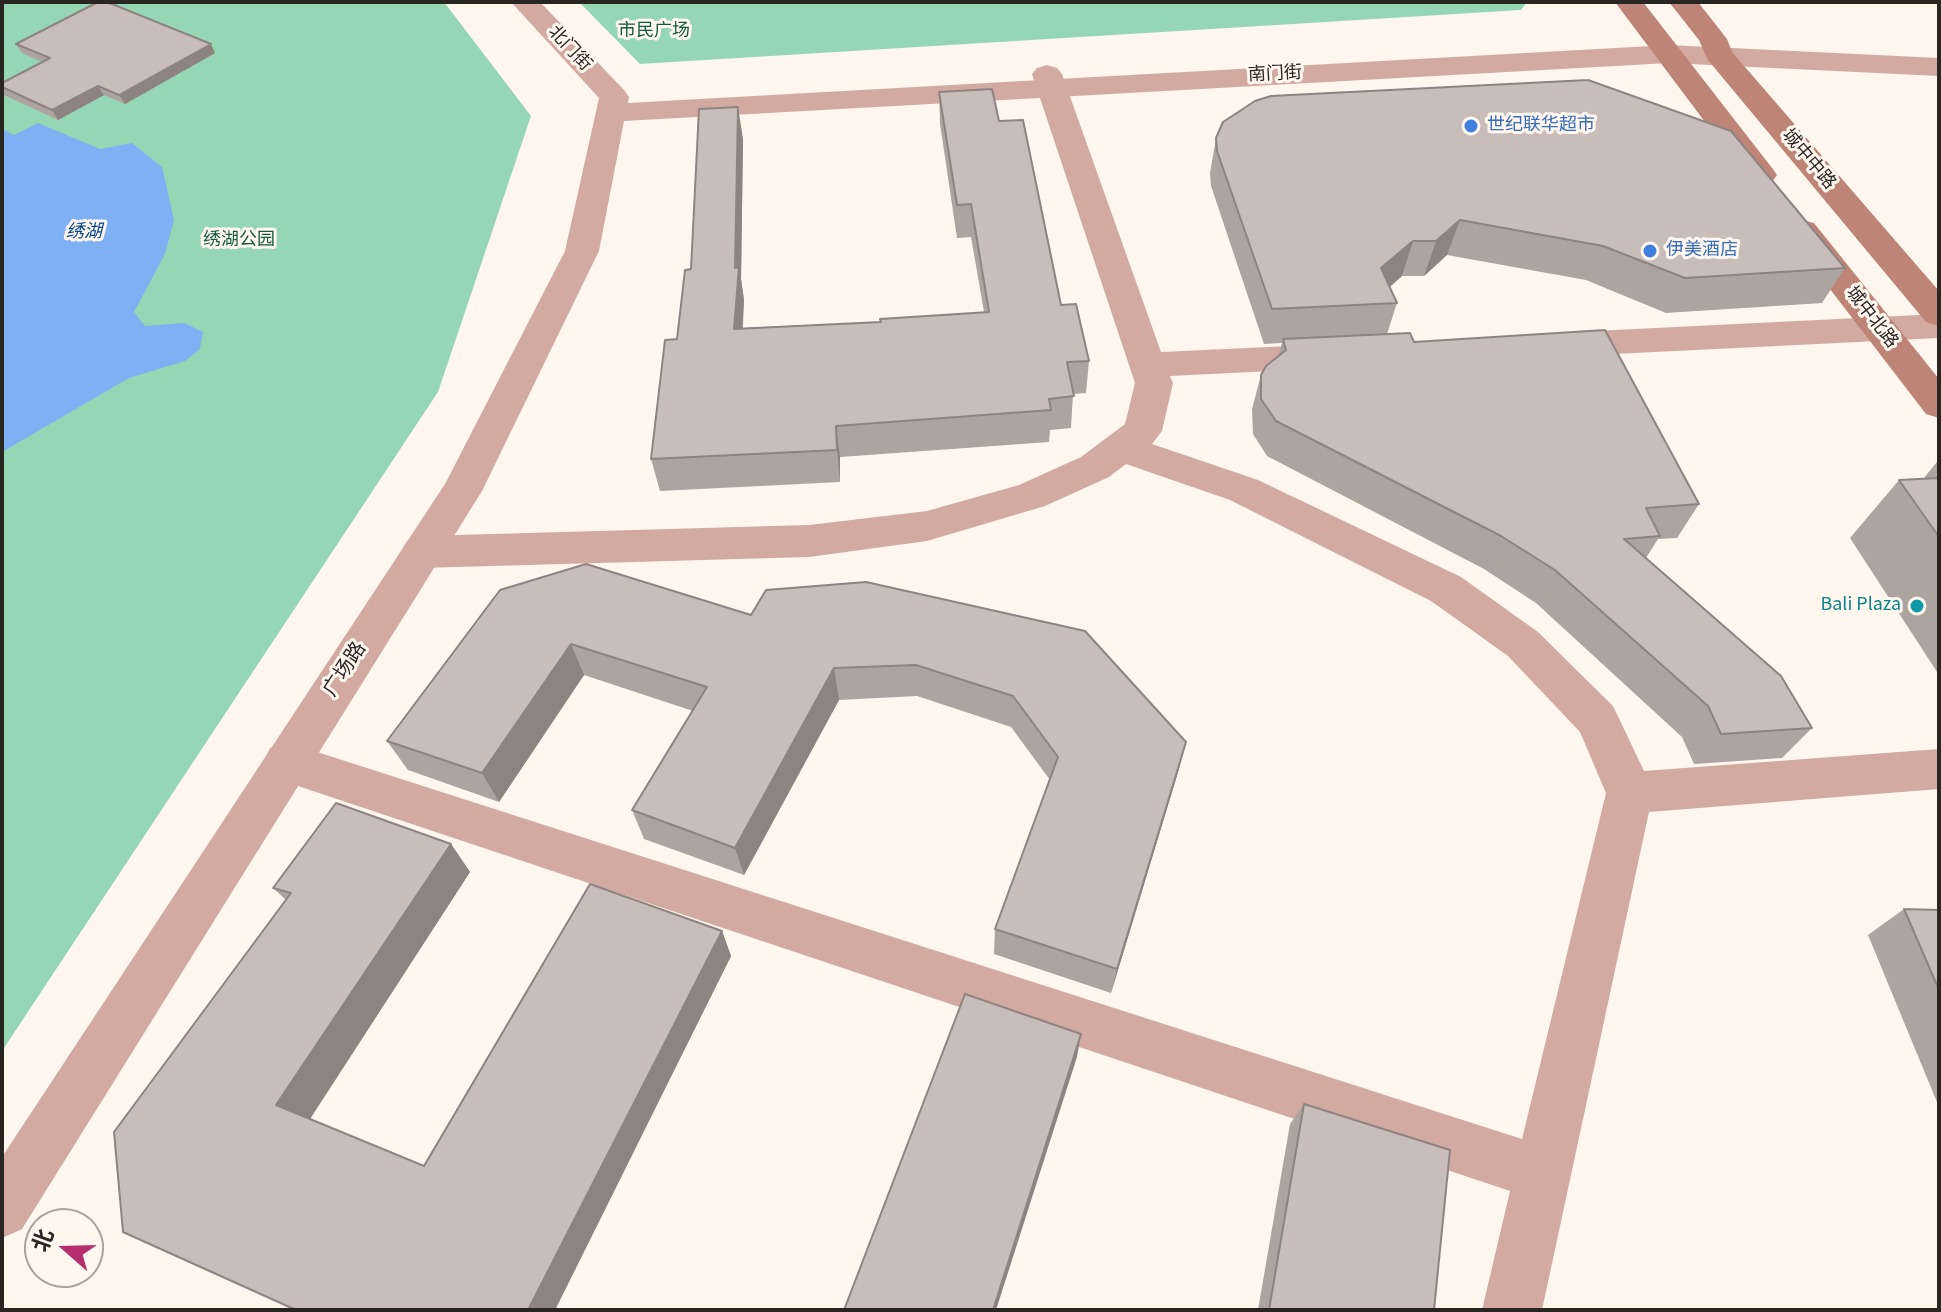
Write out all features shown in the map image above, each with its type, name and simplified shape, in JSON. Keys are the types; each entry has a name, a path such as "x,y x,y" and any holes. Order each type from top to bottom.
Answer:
{"main road":[{"name":"城中北路","path":"1629,2 1939,405"},
{"name":"城中中路","path":"1683,2 1939,314"}],"street":[{"name":"北门街","path":"525,2 612,105"},
{"name":"南门街","path":"612,105 1664,48 1716,46 1939,52"},
{"name":"南门街","path":"1716,46 1939,67"},
{"path":"422,552 809,541 927,526 1031,496 1095,467 1121,448 1143,431 1154,383 1049,80"},
{"name":"广场路","path":"2,1209 462,491 582,251 612,105"},
{"path":"1513,347 1939,326"},
{"path":"1148,365 1370,354"},
{"path":"1121,448 1244,490 1446,589 1523,644 1597,720 1630,793 1610,869 1512,1310"},
{"path":"286,762 1543,1174"},
{"path":"1630,793 1939,769"}],"green space":[{"name":"绣湖公园","path":"2,2 444,2 531,116 438,392 2,1051"},
{"name":"市民广场","path":"579,2 1527,2 1521,10 640,64"}],"water":[{"name":"绣湖","path":"38,123 100,149 132,143 162,167 174,220 165,254 134,312 145,326 184,323 203,332 200,349 185,361 129,378 2,452 2,129 14,135"}],"building":[{"path":"98,2 107,2 211,44 119,95 98,86 52,110 2,87 2,83 50,58 16,44"},
{"path":"1588,80 1731,131 1845,268 1685,278 1603,246 1460,220 1436,241 1413,241 1381,268 1397,303 1272,309 1217,151 1216,138 1223,122 1255,101 1271,96"},
{"path":"992,89 999,121 1023,120 1061,305 1076,304 1089,361 1067,362 1074,396 1049,399 1051,410 836,426 837,450 651,459 665,340 677,339 685,270 691,269 699,109 738,107 735,268 739,267 734,329 881,322 880,319 989,312 971,204 957,205 939,92"},
{"path":"1605,330 1699,504 1646,508 1660,536 1624,539 1781,676 1812,728 1721,734 1708,706 1555,570 1501,536 1276,421 1261,399 1261,375 1266,366 1286,350 1283,339 1410,333 1414,342"},
{"path":"1939,478 1939,537 1899,480"},
{"path":"586,564 751,615 766,590 866,582 1085,631 1186,742 1117,969 995,929 1058,757 1013,696 916,665 834,668 735,848 632,810 707,687 571,644 482,773 387,741 500,590"},
{"path":"336,803 451,844 276,1105 424,1166 590,884 722,931 528,1310 296,1310 123,1232 114,1132 291,893 273,888"},
{"path":"1904,909 1939,910 1939,990"},
{"path":"965,994 1081,1034 993,1310 844,1310"},
{"path":"1304,1104 1450,1150 1434,1310 1269,1310"}],"place":[{"name":"世纪联华超市","path":"1471,126"},
{"name":"伊美酒店","path":"1650,251"},
{"name":"Bali Plaza","path":"1917,606"}]}
